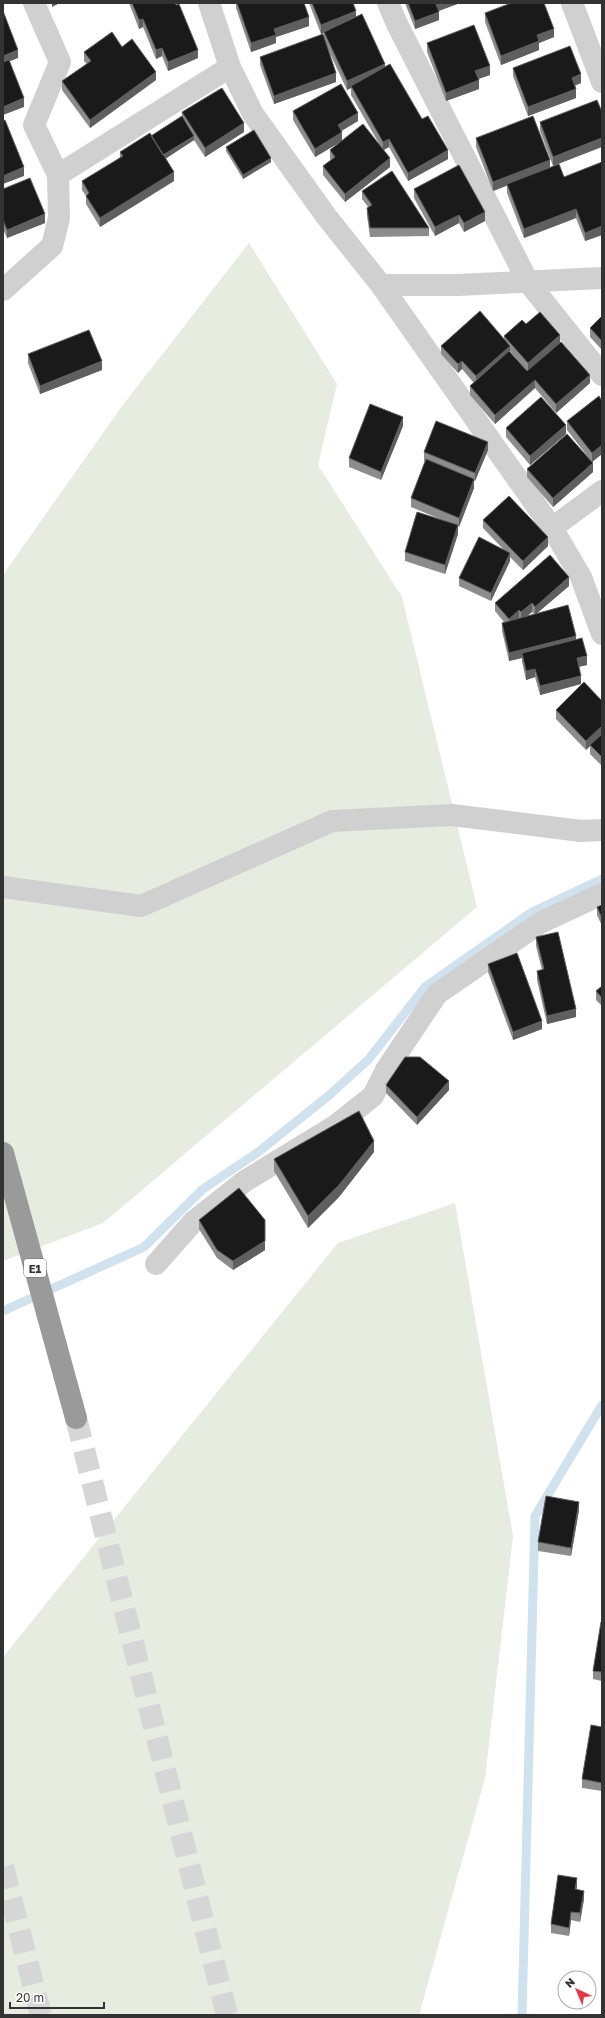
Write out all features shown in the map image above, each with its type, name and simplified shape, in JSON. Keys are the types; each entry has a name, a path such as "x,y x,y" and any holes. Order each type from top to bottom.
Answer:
{"highway":[{"name":"E1","path":"3,1153 76,1418"}],"street":[{"path":"3,290 52,246 59,218 58,175 34,125 60,62 34,3"},
{"path":"209,3 230,67 253,114 326,216 381,285 552,528 581,577 602,634"},
{"path":"388,3 397,24 528,282 602,375"},
{"path":"572,3 602,82"},
{"path":"58,175 230,67"},
{"path":"381,285 528,282 602,278"},
{"path":"552,528 602,491"},
{"path":"3,887 141,906 332,821 452,814 581,831 602,830"},
{"path":"156,1264 193,1222 245,1181 335,1126 373,1096 386,1070 437,994 540,923 602,894"}],"shaded area":[{"path":"249,243 337,384 318,465 402,597 477,907 103,1223 3,1261 3,575 122,406"},
{"path":"455,1203 513,1536 485,1778 420,2015 3,2015 3,1657 338,1243"}],"building":[{"path":"132,3 179,4 198,50 168,62 162,48 156,50 143,19 139,20"},
{"path":"237,3 304,3 309,17 274,29 276,35 251,43"},
{"path":"312,3 353,3 356,11 321,25"},
{"path":"408,3 437,3 439,12 415,21"},
{"path":"511,3 544,3 554,29 537,35 539,41 501,56 485,13"},
{"path":"3,11 18,50 3,56"},
{"path":"362,14 385,64 347,81 324,32"},
{"path":"474,25 490,66 475,71 479,80 446,93 427,43"},
{"path":"112,32 122,47 132,39 156,72 90,120 62,81 91,61 84,52"},
{"path":"323,34 336,73 274,96 260,57"},
{"path":"570,46 581,74 572,78 576,89 528,107 513,68"},
{"path":"9,60 24,98 3,107 3,62"},
{"path":"390,64 422,119 428,116 448,150 408,173 389,139 383,142 351,86"},
{"path":"341,84 358,113 338,125 342,132 315,149 293,111"},
{"path":"222,88 244,123 205,148 182,112"},
{"path":"597,100 602,112 602,138 553,157 540,122"},
{"path":"182,116 194,136 163,155 151,136"},
{"path":"533,116 550,160 493,182 476,138"},
{"path":"5,120 24,167 3,176 3,121"},
{"path":"363,124 390,158 345,194 323,166 335,157 330,150"},
{"path":"254,130 271,158 243,175 226,147"},
{"path":"150,133 174,172 100,218 86,196 89,193 82,181 123,156 120,152"},
{"path":"602,162 602,226 585,233 576,209 524,229 507,184 559,164 564,177"},
{"path":"459,165 485,212 464,223 459,215 435,227 414,189"},
{"path":"392,171 429,228 370,228 367,208 372,205 362,191"},
{"path":"30,178 45,214 7,230 3,220 3,189"},
{"path":"480,311 510,346 476,376 462,361 458,364 441,346"},
{"path":"540,312 560,335 528,363 504,336 522,320 526,324"},
{"path":"602,316 602,341 590,328"},
{"path":"89,330 102,361 40,386 28,354"},
{"path":"561,342 590,375 556,404 535,380 495,415 470,386 509,351 527,371"},
{"path":"599,396 602,401 602,445 592,453 567,421"},
{"path":"541,397 566,425 530,456 506,428"},
{"path":"370,404 403,417 381,472 349,458"},
{"path":"436,421 488,442 475,473 424,452"},
{"path":"567,434 593,463 553,498 527,469"},
{"path":"426,459 474,479 459,518 411,498"},
{"path":"509,496 548,537 523,561 483,520"},
{"path":"417,512 458,525 445,565 405,552"},
{"path":"479,537 510,553 491,593 459,578"},
{"path":"550,555 569,577 535,607 532,603 521,612 519,610 509,619 495,603"},
{"path":"568,605 576,636 509,653 502,623"},
{"path":"582,638 587,656 577,658 581,676 540,686 535,669 526,671 522,653"},
{"path":"584,682 602,701 602,726 586,741 556,710"},
{"path":"602,734 602,757 590,745"},
{"path":"602,905 602,918 597,907"},
{"path":"558,932 576,1009 547,1016 537,971 544,969 536,937"},
{"path":"517,953 542,1021 513,1032 488,964"},
{"path":"602,986 602,998 596,991"},
{"path":"405,1057 420,1057 449,1081 417,1117 386,1085"},
{"path":"359,1111 374,1141 339,1185 308,1216 274,1159"},
{"path":"239,1188 265,1220 265,1241 233,1261 217,1250 199,1220"},
{"path":"546,1496 579,1502 571,1548 538,1542"},
{"path":"602,1622 602,1672 593,1671"},
{"path":"591,1725 602,1727 602,1783 582,1779"},
{"path":"558,1875 577,1878 575,1889 584,1891 580,1913 571,1912 569,1928 551,1924"}],"waterway":[{"path":"3,1311 144,1247 203,1189 257,1153 327,1097 368,1060 425,987 532,912 602,879"},
{"path":"522,2015 535,1516 602,1405"}],"tunnel":[{"path":"76,1418 227,2015"},
{"path":"3,1867 41,2015"}]}
